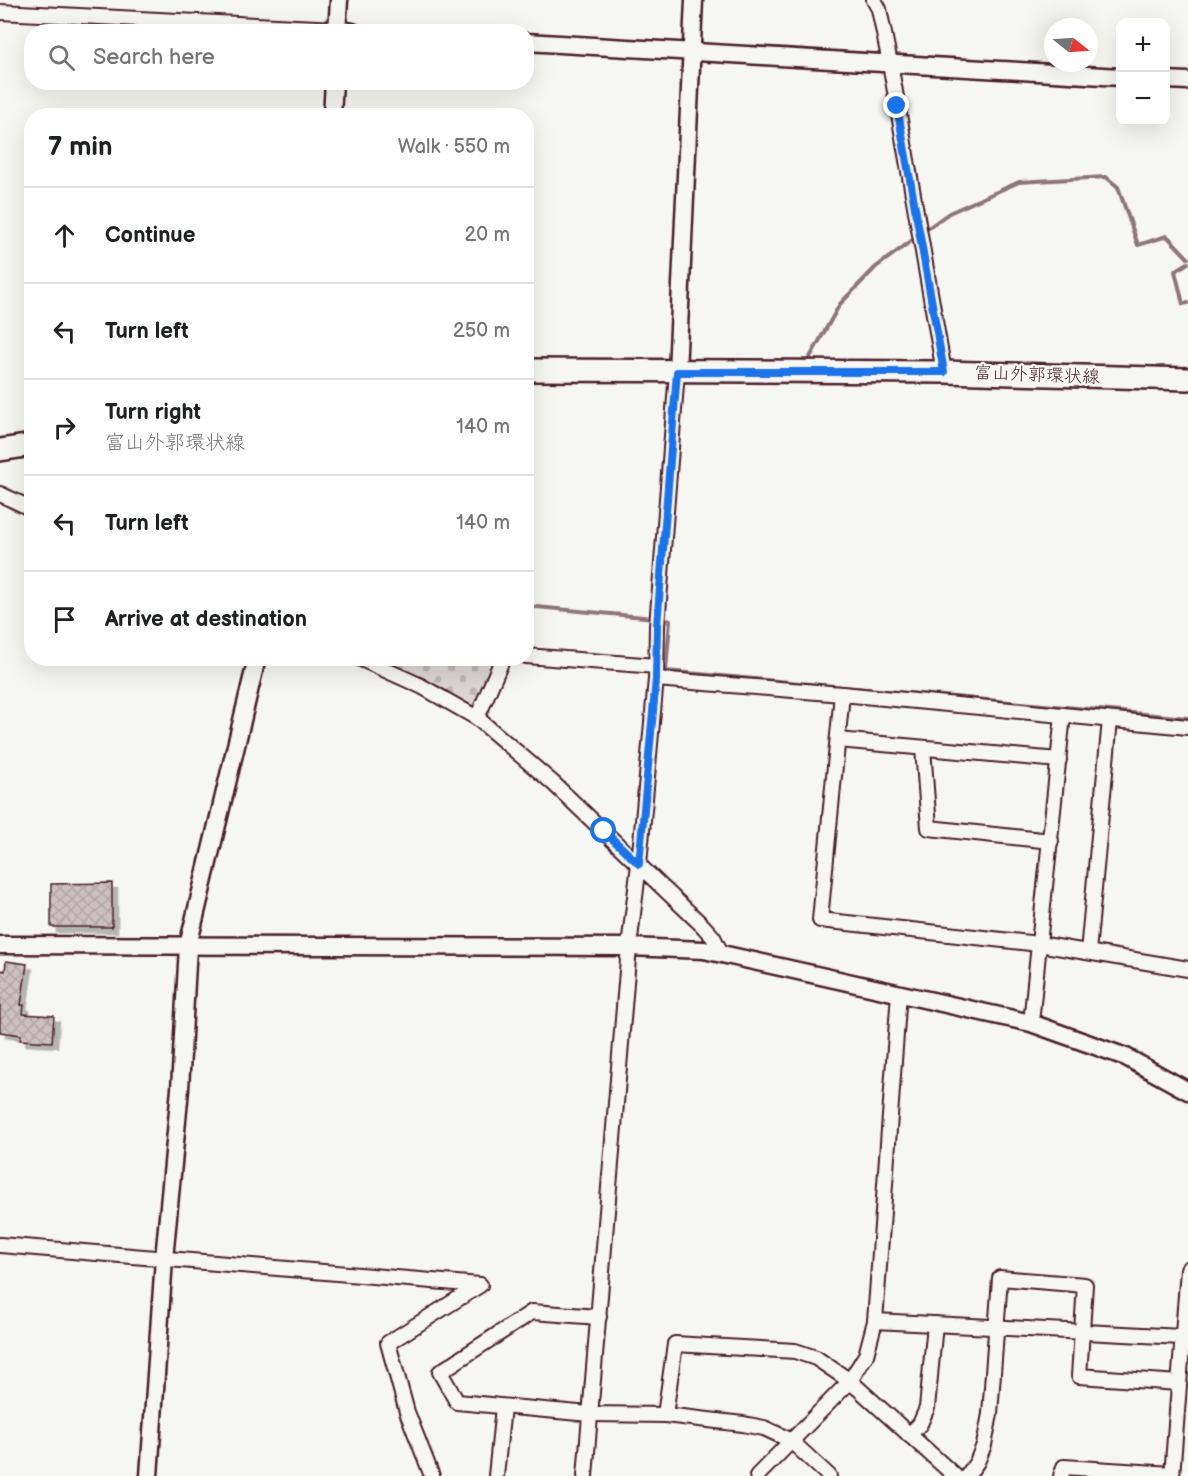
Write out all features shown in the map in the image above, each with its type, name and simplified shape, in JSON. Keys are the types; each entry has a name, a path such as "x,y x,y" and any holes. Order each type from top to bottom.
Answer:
{"main road":[{"name":"富山外郭環状線","path":"534,370 944,372 1188,379"},
{"path":"0,450 24,446"}],"street":[{"path":"339,0 341,24"},
{"path":"585,1476 629,947 639,864 656,672 657,626 677,372 694,0"},
{"path":"874,0 879,9 890,63 944,372"},
{"path":"0,12 216,24"},
{"path":"534,42 1116,77"},
{"path":"1170,80 1188,81"},
{"path":"332,108 334,90"},
{"path":"0,494 24,505"},
{"path":"534,657 842,694 1188,727"},
{"path":"149,1476 164,1259 180,1089 188,946 255,666"},
{"path":"377,666 421,686 477,718 553,783 639,864 703,926 713,937 721,953"},
{"path":"477,718 500,666"},
{"path":"842,694 820,920 1039,944 1188,969"},
{"path":"1031,1023 1063,716"},
{"path":"1088,952 1110,720"},
{"path":"838,740 1059,760"},
{"path":"923,748 929,828 1051,841"},
{"path":"0,945 629,947 705,950 1031,1023 1126,1057 1188,1091"},
{"path":"757,1476 850,1381 866,1355 875,1321 899,993"},
{"path":"0,1245 480,1284 388,1343 407,1412 432,1476"},
{"path":"1061,1476 1064,1467 1133,1474 1172,1475 1188,1269"},
{"path":"966,1476 977,1462 984,1445 990,1414 1000,1278 1085,1285 1079,1376 1179,1383"},
{"path":"599,1317 532,1312 440,1372 457,1402 590,1414 665,1415 764,1428 790,1440 829,1476"},
{"path":"875,1321 1182,1337"},
{"path":"909,1435 920,1424 927,1408 935,1324"},
{"path":"665,1415 675,1344 795,1351 816,1358 850,1381 954,1476"},
{"path":"496,1476 503,1407"}],"green space":[{"path":"393,666 493,666 480,702 471,706 440,687"}],"building":[{"path":"112,883 112,927 51,927 51,884"},
{"path":"6,961 27,964 21,1005 24,1005 23,1014 54,1016 52,1042 20,1040 21,1035 0,1032 0,970 5,971"}],"waterway":[{"path":"924,231 949,213 1019,182 1106,177 1118,187 1138,245 1167,236 1188,258"},
{"path":"809,359 840,304 876,267 918,236"},
{"path":"1188,263 1175,271 1183,304 1188,303"},
{"path":"534,607 654,618"},
{"path":"662,619 670,620 666,671 1188,718"}],"route":[{"path":"604,831 639,864 656,679 657,626 677,372 944,372 897,106"}]}
